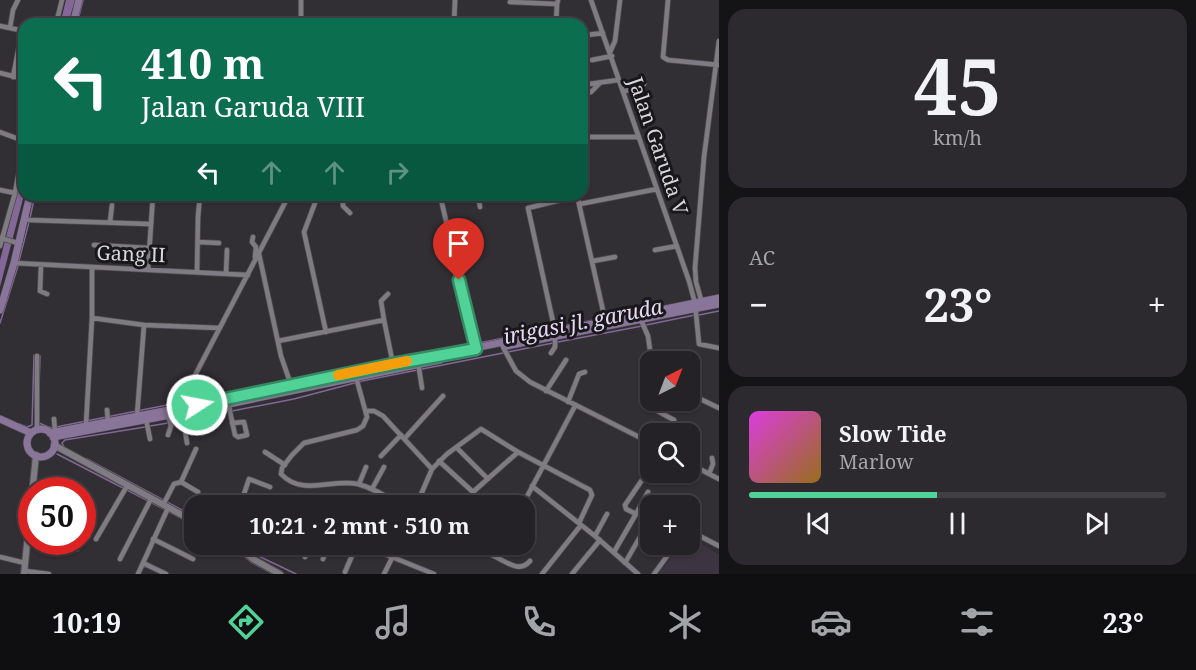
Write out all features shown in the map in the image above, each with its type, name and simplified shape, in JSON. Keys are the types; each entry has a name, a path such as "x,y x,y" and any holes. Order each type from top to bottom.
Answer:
{"main road":[{"path":"74,18 79,0"},
{"path":"0,310 14,263 15,243 28,201"},
{"path":"0,419 34,431 45,430 53,437 147,425 291,385 393,364 418,366 504,351 555,339 606,323 698,309 719,298"},
{"path":"606,323 642,324 719,304"},
{"path":"217,404 230,408 358,382 476,349 555,339"},
{"path":"53,437 86,425 137,416 181,415"},
{"path":"34,431 28,438 28,447 36,455 47,454 53,437"}],"street":[{"path":"10,28 13,10 18,0"},
{"path":"58,18 62,0"},
{"path":"301,0 301,18"},
{"path":"454,18 455,0"},
{"path":"510,0 510,2 558,2 557,18"},
{"name":"Jalan Garuda V","path":"591,0 698,309"},
{"path":"592,60 611,54 615,41 620,0"},
{"path":"668,0 662,53 664,58 717,65"},
{"path":"0,26 18,30"},
{"path":"588,35 603,33"},
{"path":"719,41 704,157 695,268 699,345 719,348"},
{"path":"13,77 18,54"},
{"path":"0,74 18,78"},
{"path":"588,85 618,80"},
{"path":"588,93 599,84"},
{"path":"623,92 644,84"},
{"path":"0,132 18,140"},
{"path":"588,137 639,137"},
{"path":"0,246 18,176"},
{"path":"580,204 657,189"},
{"path":"0,190 15,193"},
{"path":"148,269 152,201"},
{"path":"197,272 200,201"},
{"path":"187,443 181,415 220,328 286,201"},
{"path":"316,201 303,232 326,332"},
{"path":"343,201 343,206 350,213"},
{"path":"441,201 476,349"},
{"path":"479,201 480,207"},
{"path":"552,353 555,339 528,208 557,201"},
{"path":"579,201 606,323"},
{"path":"111,222 112,205"},
{"path":"24,218 150,224"},
{"path":"253,237 252,242 256,247 254,263"},
{"path":"2,239 15,243"},
{"path":"198,242 219,243"},
{"path":"94,245 149,248"},
{"path":"655,250 677,246"},
{"path":"226,274 227,250"},
{"path":"258,253 282,362 291,385"},
{"path":"593,261 615,257"},
{"name":"Gang II","path":"14,263 248,275"},
{"path":"41,265 40,291 47,294"},
{"path":"86,425 92,318 92,268"},
{"path":"388,294 381,302 393,364"},
{"path":"92,318 144,325 220,328"},
{"path":"278,341 384,320"},
{"path":"642,324 648,336 650,350"},
{"path":"137,416 144,325"},
{"path":"504,351 516,371 546,391 640,438"},
{"path":"34,431 38,356"},
{"path":"546,391 566,360"},
{"path":"418,366 422,388"},
{"path":"568,402 579,373 585,372"},
{"path":"358,382 367,419 362,428 306,442 299,446 285,465 281,475 292,482 306,486 359,484 382,495"},
{"path":"381,456 443,396"},
{"path":"700,399 719,408"},
{"path":"528,495 575,406"},
{"path":"230,408 232,423"},
{"path":"108,410 108,422"},
{"path":"366,411 374,411 383,417 432,469"},
{"path":"658,411 674,420 673,423"},
{"path":"54,419 53,437 127,486 184,515"},
{"path":"168,435 170,420"},
{"path":"147,425 150,439"},
{"path":"421,495 432,469 439,461 481,429 592,492 580,524 542,574"},
{"path":"456,448 488,479"},
{"path":"181,482 196,449"},
{"path":"265,452 285,465"},
{"path":"439,461 471,492 475,492 518,452"},
{"path":"34,477 36,455"},
{"path":"709,474 713,464 712,458"},
{"path":"359,484 366,467"},
{"path":"372,489 384,467"},
{"path":"700,469 719,479"},
{"path":"243,495 251,473"},
{"path":"249,479 270,487"},
{"path":"138,574 174,484 181,482 198,492"},
{"path":"636,514 624,507 640,483"},
{"path":"96,539 127,486"},
{"path":"532,486 600,540 638,574"},
{"path":"614,552 648,492"},
{"path":"120,559 151,499"},
{"path":"595,536 607,514"},
{"path":"700,536 719,546"},
{"path":"625,562 640,537"},
{"path":"153,539 193,559"},
{"path":"572,574 600,540"},
{"path":"26,555 25,572 49,574"},
{"path":"249,555 271,572 280,574"},
{"path":"324,559 325,555"},
{"path":"345,572 354,555"},
{"path":"388,555 434,574"},
{"path":"492,555 519,568 525,567 530,561"},
{"path":"654,574 668,555"},
{"path":"0,557 25,563"},
{"path":"384,574 393,557"},
{"path":"143,563 166,574"}],"shaded area":[{"path":"66,0 75,0 70,18 62,18"},
{"path":"18,191 18,201 22,201 0,287 0,260"},
{"path":"700,543 719,555 719,574 658,574 673,555 700,555"}],"waterway":[{"path":"78,18 83,0"},
{"path":"30,218 34,201"},
{"path":"19,261 29,222"},
{"path":"0,323 18,266"},
{"name":"irigasi jl. garuda","path":"699,315 719,311"},
{"path":"182,402 624,314"},
{"name":"irigasi jl. garuda","path":"646,325 695,315"},
{"name":"irigasi jl. garuda","path":"558,342 642,326"},
{"name":"irigasi jl. garuda","path":"508,352 553,343"},
{"name":"irigasi jl. garuda","path":"232,411 294,399 362,381 503,353"},
{"path":"19,424 27,427 32,425 34,355"},
{"path":"39,388 40,356"},
{"path":"39,423 51,428 177,403"},
{"name":"irigasi jl. garuda","path":"185,420 228,412"},
{"name":"irigasi jl. garuda","path":"150,426 180,421"},
{"name":"irigasi jl. garuda","path":"64,447 62,443 65,440 145,427"},
{"path":"57,454 123,488"},
{"path":"87,459 184,511"},
{"path":"127,490 181,518"},
{"path":"242,555 273,574"},
{"path":"256,555 296,574"}],"slow traffic":[{"path":"338,375 407,361"}],"route":[{"path":"197,405 476,349 459,280"}]}
